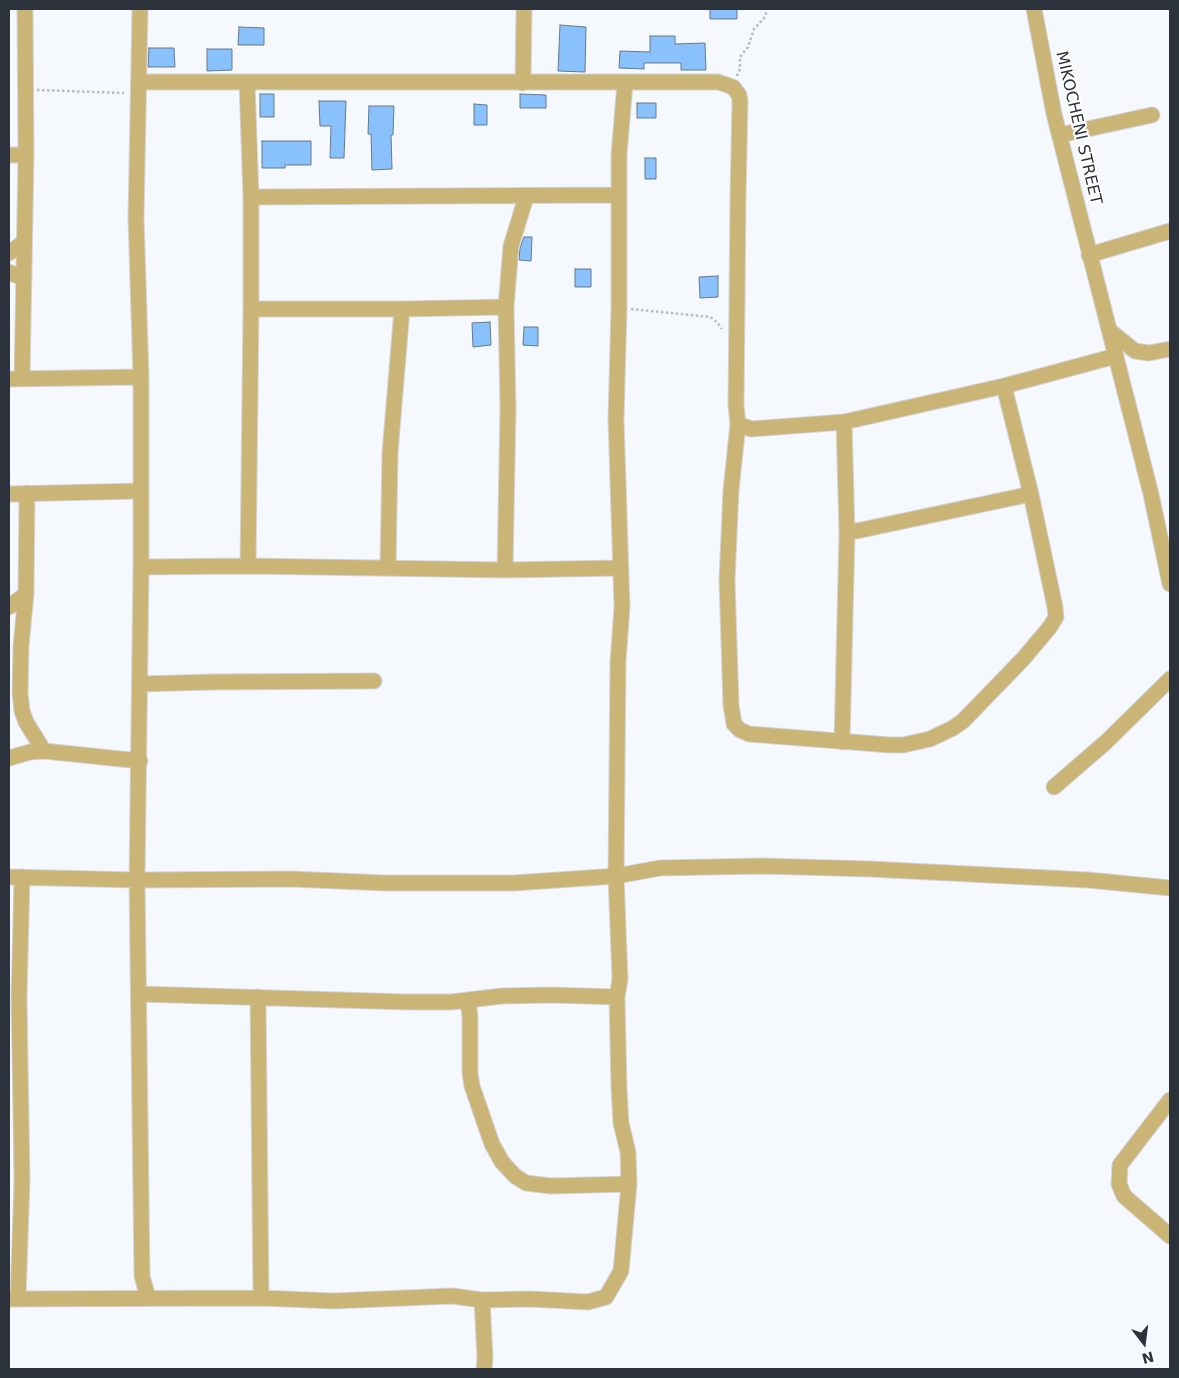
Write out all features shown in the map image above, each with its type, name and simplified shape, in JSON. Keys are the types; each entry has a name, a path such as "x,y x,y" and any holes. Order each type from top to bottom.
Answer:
{"street":[{"path":"25,9 26,156 24,279 15,379 141,377"},
{"path":"140,9 140,88 136,218 141,377 140,761 137,880 142,1276 148,1298"},
{"path":"523,83 524,9"},
{"name":"MIKOCHENI STREET","path":"1034,9 1054,114 1151,494 1170,584"},
{"path":"140,88 247,83 625,82 718,82 733,87 739,95 740,101 736,405 738,424 731,490 727,580 731,705 734,724 740,730 749,734 903,745 942,735 963,721 1024,659 1050,627 1056,612 1031,494 1004,386"},
{"path":"625,82 619,154 618,195 619,308 616,418 622,606 618,662 616,876 620,979 617,997 621,1123 628,1152 629,1184 620,1271 606,1297 588,1302 530,1299 482,1300 452,1296 334,1301 261,1298 14,1299 16,877 137,880 291,879 385,883 514,883 616,876 660,868 782,866 1088,880 1170,888"},
{"path":"247,83 251,198 248,566"},
{"path":"1060,135 1152,115"},
{"path":"9,155 26,156"},
{"path":"251,198 618,195"},
{"path":"505,570 508,408 506,307 511,246 526,197"},
{"path":"1089,255 1170,231"},
{"path":"9,253 24,242"},
{"path":"9,272 24,279"},
{"path":"251,309 402,310 506,307"},
{"path":"388,568 390,453 402,310"},
{"path":"1109,330 1135,351 1149,353 1170,349"},
{"path":"738,424 751,429 844,422 1004,386 1116,356"},
{"path":"842,742 847,533 844,422"},
{"path":"9,494 141,491"},
{"path":"27,493 26,594 21,646 20,692 22,711 26,722 44,751"},
{"path":"847,533 1031,494"},
{"path":"141,567 248,566 505,570 621,568"},
{"path":"9,607 26,594"},
{"path":"1054,787 1106,742 1170,678"},
{"path":"140,684 374,681"},
{"path":"9,758 30,752 44,751 140,761"},
{"path":"139,994 389,1002 465,1001 502,996 617,997"},
{"path":"258,997 261,1298"},
{"path":"465,1001 469,1008 470,1017 470,1073 472,1086 492,1144 502,1162 515,1176 526,1183 551,1186 629,1184"},
{"path":"1170,1100 1120,1166 1119,1184 1124,1196 1170,1236"},
{"path":"126,1298 142,1276"},
{"path":"482,1300 484,1369"}],"path":[{"path":"733,87 740,69 740,57 748,46 754,29 766,17 767,9"},
{"path":"26,90 140,88"},
{"path":"619,308 710,318 717,322 737,349"}],"building":[{"path":"710,9 737,9 737,19 710,19"},
{"path":"560,25 586,27 585,72 558,71"},
{"path":"239,27 264,28 264,45 238,45"},
{"path":"650,36 675,36 675,44 705,43 706,70 681,70 681,63 644,63 644,69 619,68 620,51 650,52"},
{"path":"149,48 174,48 175,67 148,67"},
{"path":"207,49 232,49 232,70 207,71"},
{"path":"260,94 274,94 274,117 260,117"},
{"path":"520,94 546,95 546,108 520,108"},
{"path":"319,101 346,101 344,158 330,158 331,126 320,126"},
{"path":"637,103 656,103 656,118 637,118"},
{"path":"474,104 487,105 487,125 474,125"},
{"path":"369,106 394,106 393,135 391,135 392,169 372,170 371,134 368,134"},
{"path":"262,141 311,141 311,165 285,165 285,168 262,168"},
{"path":"645,158 656,158 656,179 645,179"},
{"path":"524,237 532,237 531,261 519,260 520,248"},
{"path":"575,269 591,269 591,287 575,287"},
{"path":"718,276 718,297 700,298 699,277"},
{"path":"490,322 491,345 473,347 472,323"},
{"path":"524,327 538,327 538,346 523,345"}]}
